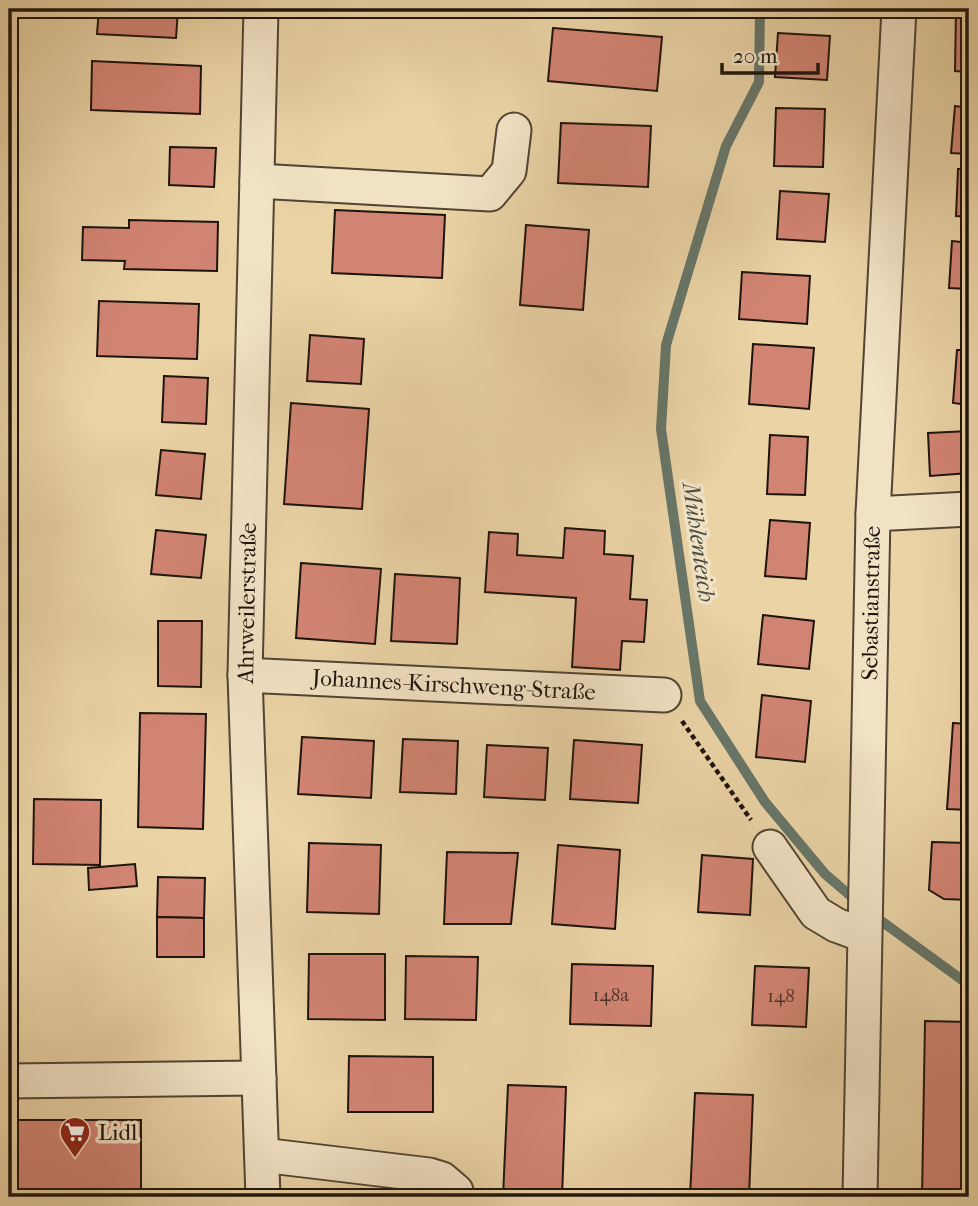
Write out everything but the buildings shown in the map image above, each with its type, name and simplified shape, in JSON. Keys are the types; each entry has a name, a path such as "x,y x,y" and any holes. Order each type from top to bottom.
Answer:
{"street":[{"name":"Ahrweilerstraße","path":"261,9 244,675 263,1197"},
{"name":"Sebastianstraße","path":"860,1197 873,514 899,9"},
{"path":"257,181 490,194 509,171 514,130"},
{"path":"873,514 969,509"},
{"name":"Johannes-Kirschweng-Straße","path":"244,675 664,695"},
{"path":"770,847 816,913 836,925 864,917"},
{"path":"9,1081 259,1078"},
{"path":"262,1155 429,1175 442,1179 456,1191 456,1197"}],"path":[{"path":"664,695 770,847"}],"waterway":[{"name":"Mühlenteich","path":"760,9 759,82 726,146 666,345 661,429 700,701 765,802 825,874 859,903"},
{"name":"Mühlenteich","path":"873,915 969,985"}],"place":[{"name":"Lidl","path":"75,1159"}]}
